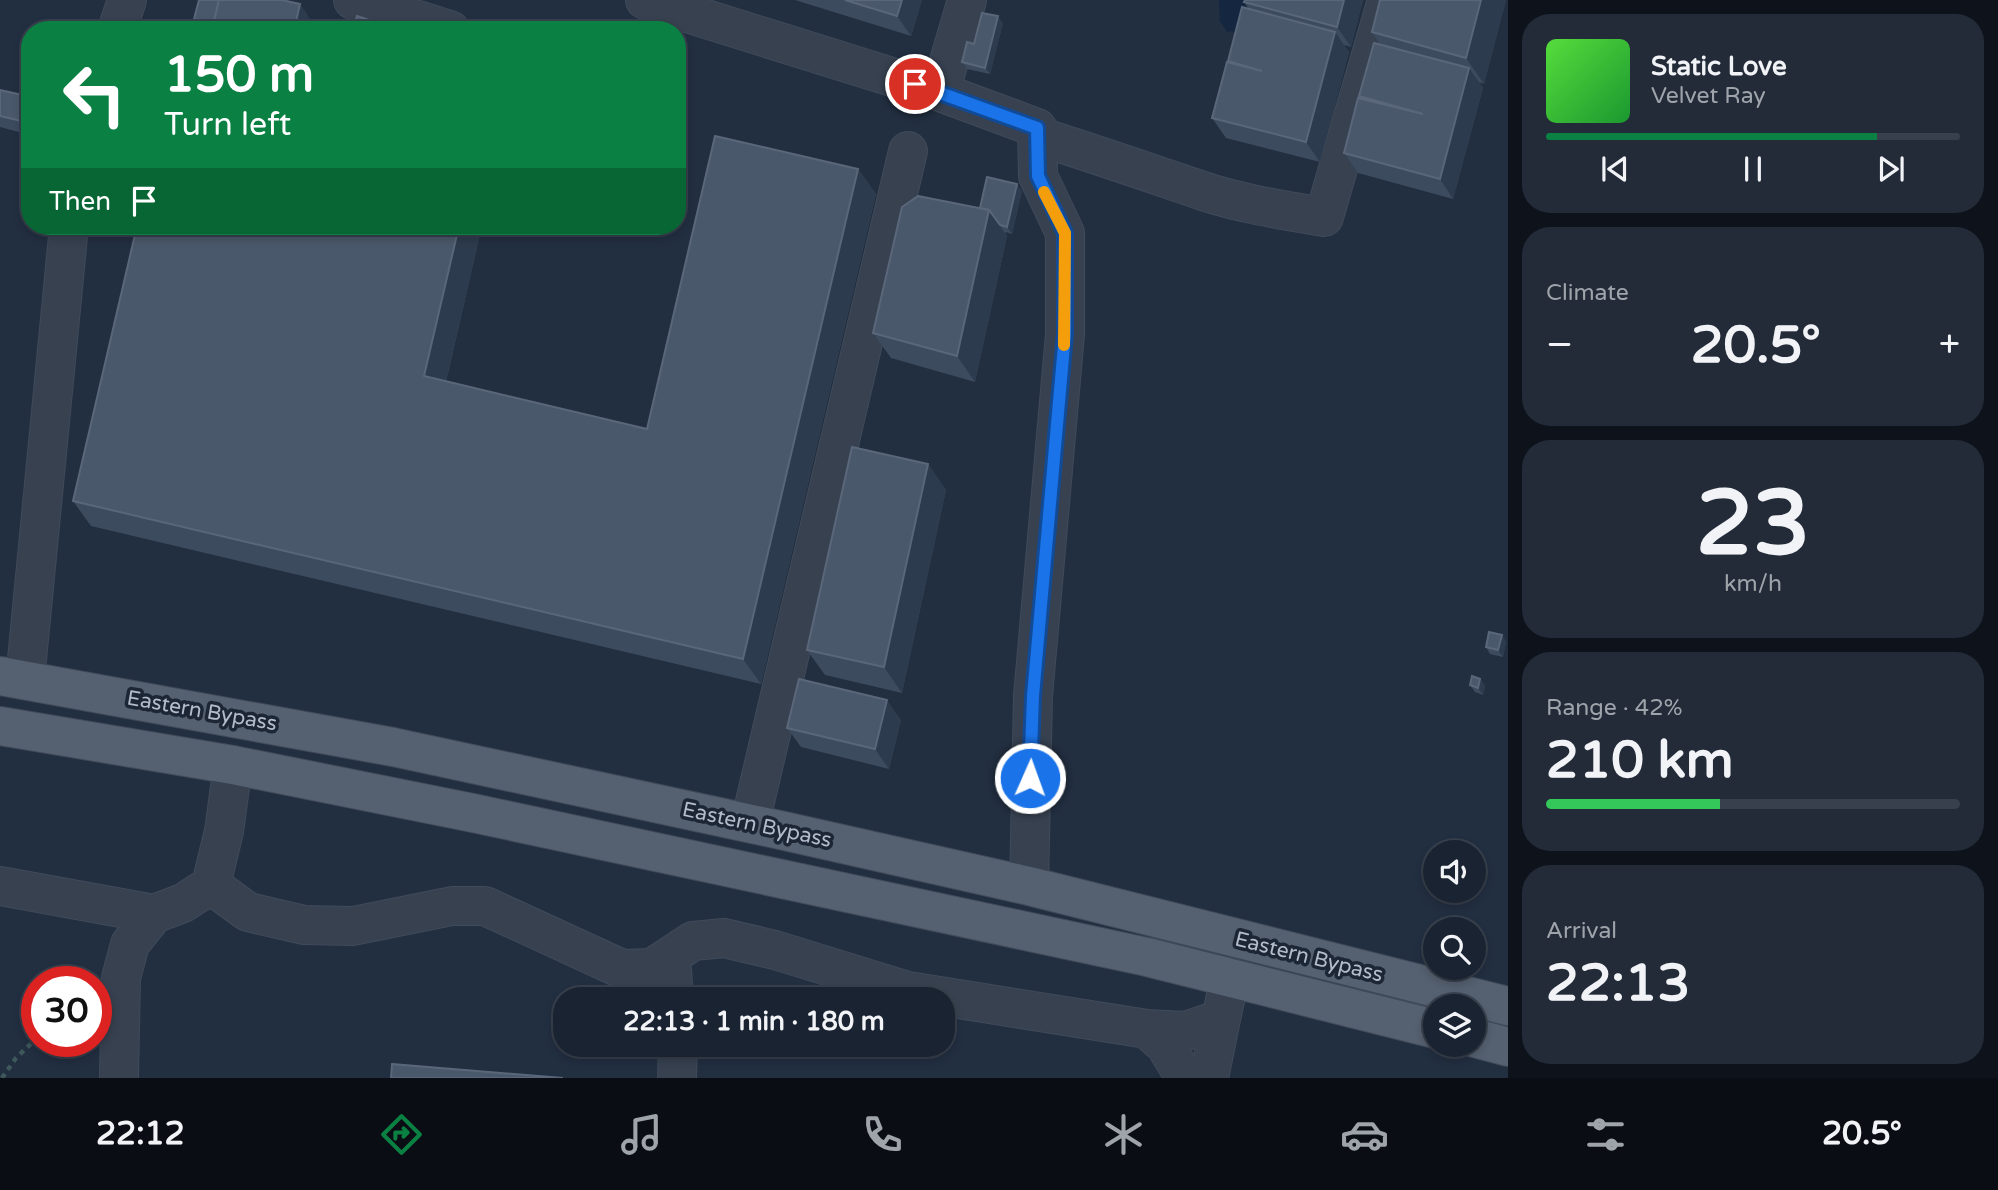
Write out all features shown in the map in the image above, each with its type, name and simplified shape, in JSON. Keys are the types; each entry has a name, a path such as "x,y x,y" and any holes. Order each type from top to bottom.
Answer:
{"main road":[{"name":"Eastern Bypass","path":"12,678 393,747 750,823 1029,886 1508,1006"},
{"name":"Eastern Bypass","path":"0,726 233,765 946,914 1230,977 1423,1026"},
{"path":"1486,1041 1508,1047"}],"street":[{"path":"120,21 127,0"},
{"path":"353,0 421,21"},
{"path":"645,0 940,92 1037,128 1044,138 1155,172 1203,191 1275,209 1324,217 1387,0"},
{"path":"940,92 967,0"},
{"path":"1029,886 1033,696 1065,334 1065,233 1038,176 1037,128"},
{"path":"750,823 908,151"},
{"path":"12,678 68,235"},
{"path":"119,1078 121,978 130,944 154,914 183,903 211,885 225,831 233,765"},
{"path":"211,885 248,912 304,925 353,926 452,906 485,906 622,969 652,968 693,941 724,938 775,950 908,991 1147,1029 1186,1031 1221,1019"},
{"path":"0,887 154,914"},
{"path":"671,956 673,987"},
{"path":"1209,1078 1230,977"},
{"path":"1147,1029 1165,1045 1185,1078"},
{"path":"677,1078 678,1057"}],"path":[{"path":"2,1078 21,1053"}],"water":[{"path":"1219,0 1245,0 1246,9 1237,35 1232,31 1227,32 1220,21"}],"building":[{"path":"199,0 219,0 214,21 194,19"},
{"path":"219,0 282,0 300,4 296,21 214,21"},
{"path":"845,0 902,0 897,16"},
{"path":"1344,0 1337,27 1244,2"},
{"path":"1380,0 1481,0 1466,58 1372,32"},
{"path":"1242,7 1335,32 1306,142 1212,118 1227,62 1262,71 1228,61"},
{"path":"982,13 998,16 985,68 962,62 967,42 974,44"},
{"path":"357,16 372,21 356,21"},
{"path":"1374,43 1469,68 1440,179 1344,153 1358,98 1423,114 1359,96"},
{"path":"0,90 21,95 21,121 0,116"},
{"path":"715,136 858,169 743,659 73,501 135,235 457,235 424,376 647,429"},
{"path":"987,177 1017,184 1007,227 1000,225 989,210 980,208"},
{"path":"918,196 989,210 957,356 873,333 902,207"},
{"path":"852,447 928,464 884,667 807,650"},
{"path":"1489,632 1502,635 1498,650 1486,647"},
{"path":"1472,676 1480,679 1478,688 1470,685"},
{"path":"799,679 887,700 875,749 787,728"},
{"path":"392,1064 563,1078 391,1078"}],"slow traffic":[{"path":"1044,192 1065,233 1064,345"}],"route":[{"path":"915,84 1037,128 1038,176 1048,203 1065,233 1065,334 1033,696 1030,778"}]}
